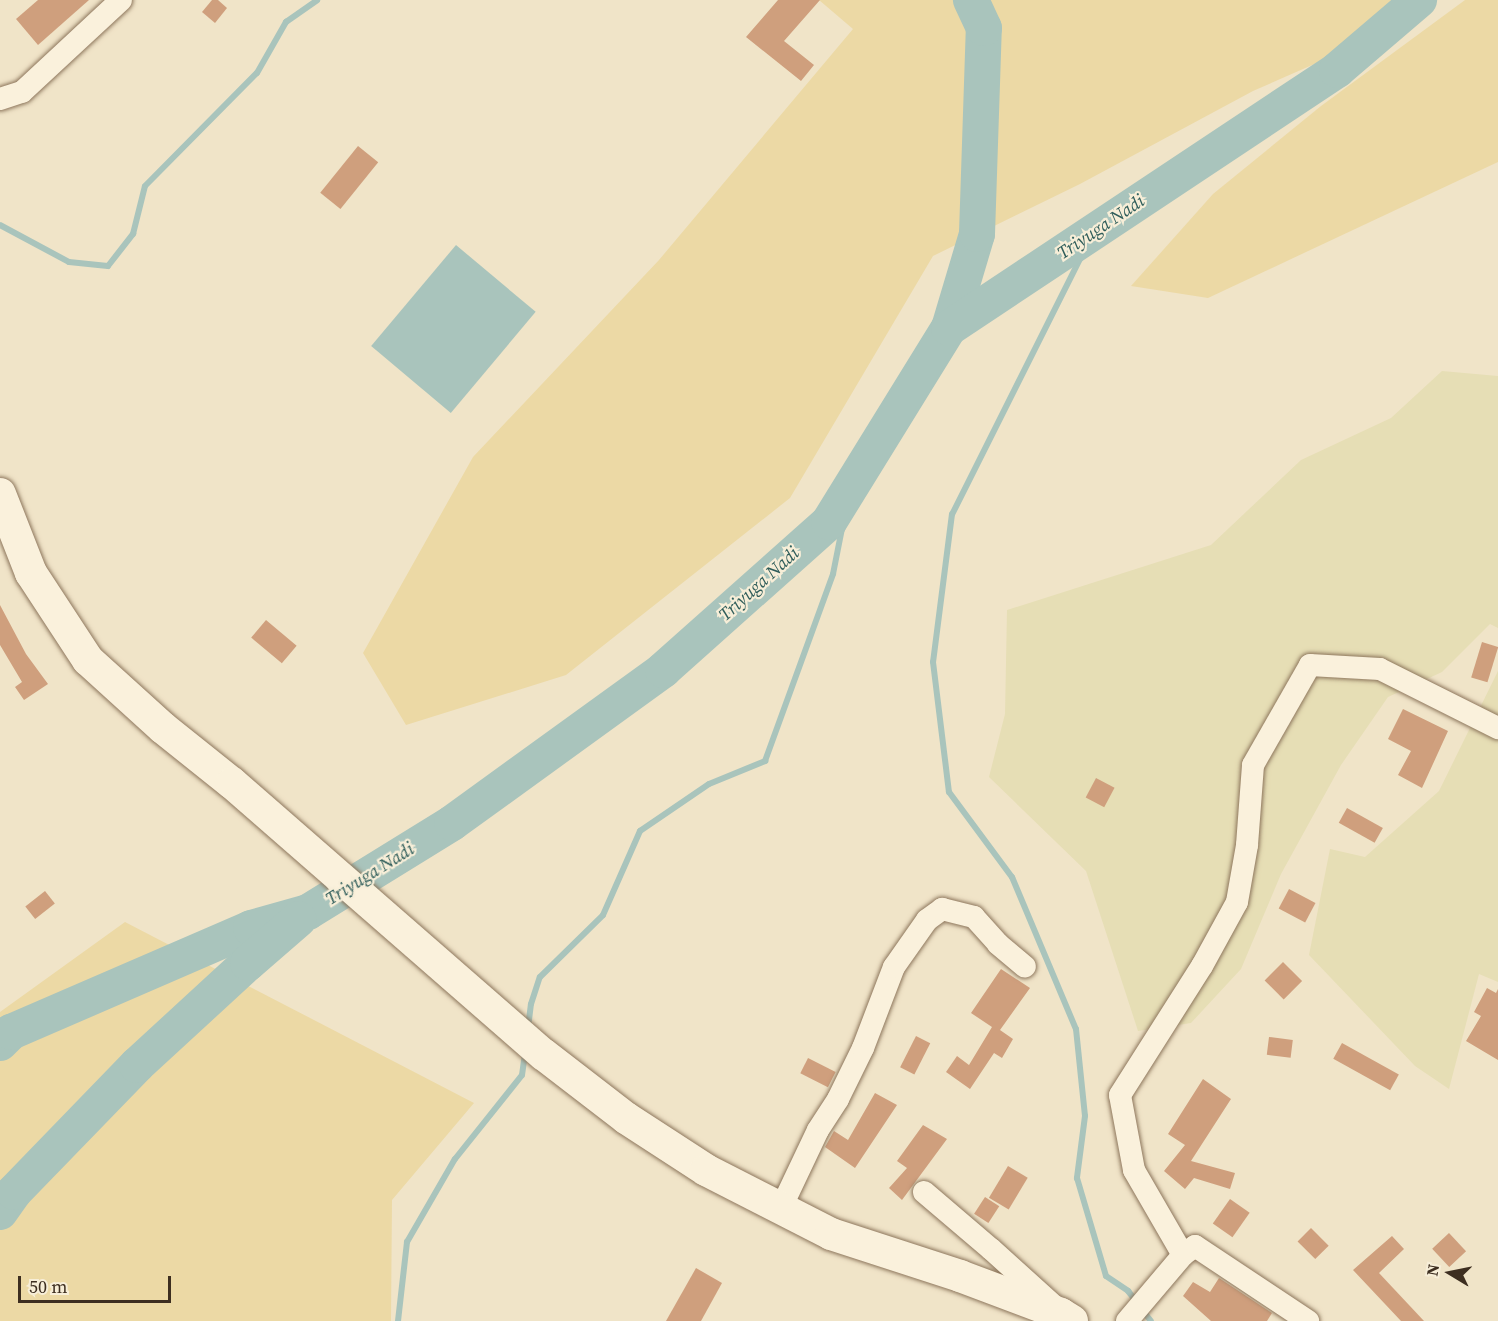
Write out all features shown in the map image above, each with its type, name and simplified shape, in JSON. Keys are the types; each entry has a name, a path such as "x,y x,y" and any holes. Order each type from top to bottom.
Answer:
{"main road":[{"path":"0,494 31,573 88,660 163,728 232,783 543,1054 626,1118 696,1164 831,1234 1067,1317"}],"street":[{"path":"0,99 22,92 121,0"},
{"path":"1183,1255 1134,1170 1120,1095 1202,966 1237,902 1247,845 1253,765 1310,665 1380,669 1498,728"},
{"path":"781,1208 818,1130 838,1098 863,1048 894,967 927,920 942,909 974,917 998,944 1024,967"},
{"path":"924,1192 1067,1317"},
{"path":"1126,1321 1183,1255 1195,1246 1308,1321"}],"shaded area":[{"path":"1442,371 1498,376 1498,628 1490,624 1442,672 1388,697 1341,765 1281,874 1241,969 1191,1023 1138,1031 1086,871 989,777 1005,714 1007,610 1211,545 1301,460 1391,418"},
{"path":"1498,671 1498,982 1479,974 1449,1089 1415,1066 1309,955 1330,849 1365,857 1439,791"}],"sand":[{"path":"819,0 1399,0 1369,40 1253,91 1080,184 933,256 790,498 566,675 406,725 363,653 473,457 659,260 853,29"},
{"path":"1465,0 1498,0 1498,162 1208,298 1131,286 1213,194 1321,106"},
{"path":"125,922 474,1103 392,1200 391,1321 0,1321 0,1012"}],"water":[{"path":"456,245 536,312 451,413 371,346"}],"building":[{"path":"38,0 89,0 38,45 16,19"},
{"path":"212,0 218,0 227,8 215,23 202,12"},
{"path":"778,0 820,0 784,41 814,65 801,81 746,37"},
{"path":"358,146 378,162 340,209 320,193"},
{"path":"0,605 26,654 48,684 24,700 15,687 22,682 0,645"},
{"path":"266,620 297,646 282,663 251,638"},
{"path":"1482,642 1498,647 1487,682 1471,677"},
{"path":"1403,709 1448,731 1422,788 1398,775 1411,751 1388,739"},
{"path":"1096,778 1115,788 1104,807 1086,797"},
{"path":"1347,808 1383,828 1375,843 1339,823"},
{"path":"1289,889 1315,903 1305,923 1279,908"},
{"path":"45,891 55,904 35,919 25,906"},
{"path":"1283,962 1302,981 1284,999 1265,980"},
{"path":"1001,969 1030,988 1000,1030 1013,1039 1002,1058 994,1053 970,1089 946,1072 957,1056 969,1065 992,1027 971,1013"},
{"path":"1487,988 1496,993 1498,989 1498,1060 1466,1041 1481,1016 1474,1012"},
{"path":"916,1036 930,1043 914,1074 900,1067"},
{"path":"1269,1037 1293,1040 1291,1058 1267,1055"},
{"path":"1342,1043 1399,1075 1390,1090 1333,1059"},
{"path":"808,1058 836,1072 828,1087 800,1073"},
{"path":"1203,1079 1231,1099 1191,1161 1235,1173 1230,1189 1194,1178 1185,1189 1164,1171 1185,1145 1168,1134"},
{"path":"875,1093 897,1105 855,1168 825,1147 834,1131 848,1140"},
{"path":"923,1125 947,1139 902,1200 889,1188 907,1168 897,1161"},
{"path":"1008,1166 1028,1178 1009,1210 989,1198"},
{"path":"985,1197 999,1206 988,1223 974,1214"},
{"path":"1230,1199 1250,1213 1232,1237 1213,1224"},
{"path":"1311,1228 1329,1246 1315,1259 1298,1241"},
{"path":"1449,1233 1466,1251 1449,1267 1432,1249"},
{"path":"1392,1236 1404,1249 1379,1273 1424,1321 1401,1321 1353,1270"},
{"path":"696,1268 722,1283 701,1321 666,1321"},
{"path":"1219,1278 1272,1313 1267,1321 1211,1321 1183,1296 1193,1282 1210,1292"}],"waterway":[{"path":"0,225 69,262 108,266 133,234 145,186 257,73 286,22 317,0"},
{"path":"949,328 977,234 984,28 971,0"},
{"name":"Triyuga Nadi","path":"0,1043 11,1032 251,928 308,912 452,823 663,670 829,522 949,328 1337,70 1419,0"},
{"path":"1094,231 952,514 933,662 949,792 1012,877 1076,1029 1085,1116 1077,1178 1106,1276 1128,1291 1136,1301"},
{"path":"528,1028 531,1004 540,977 603,915 640,831 709,784 765,761 833,574 850,488"},
{"path":"0,1212 14,1192 137,1065 299,919"},
{"path":"398,1321 407,1242 455,1159 522,1075 525,1053"},
{"path":"1142,1310 1151,1321"}]}
